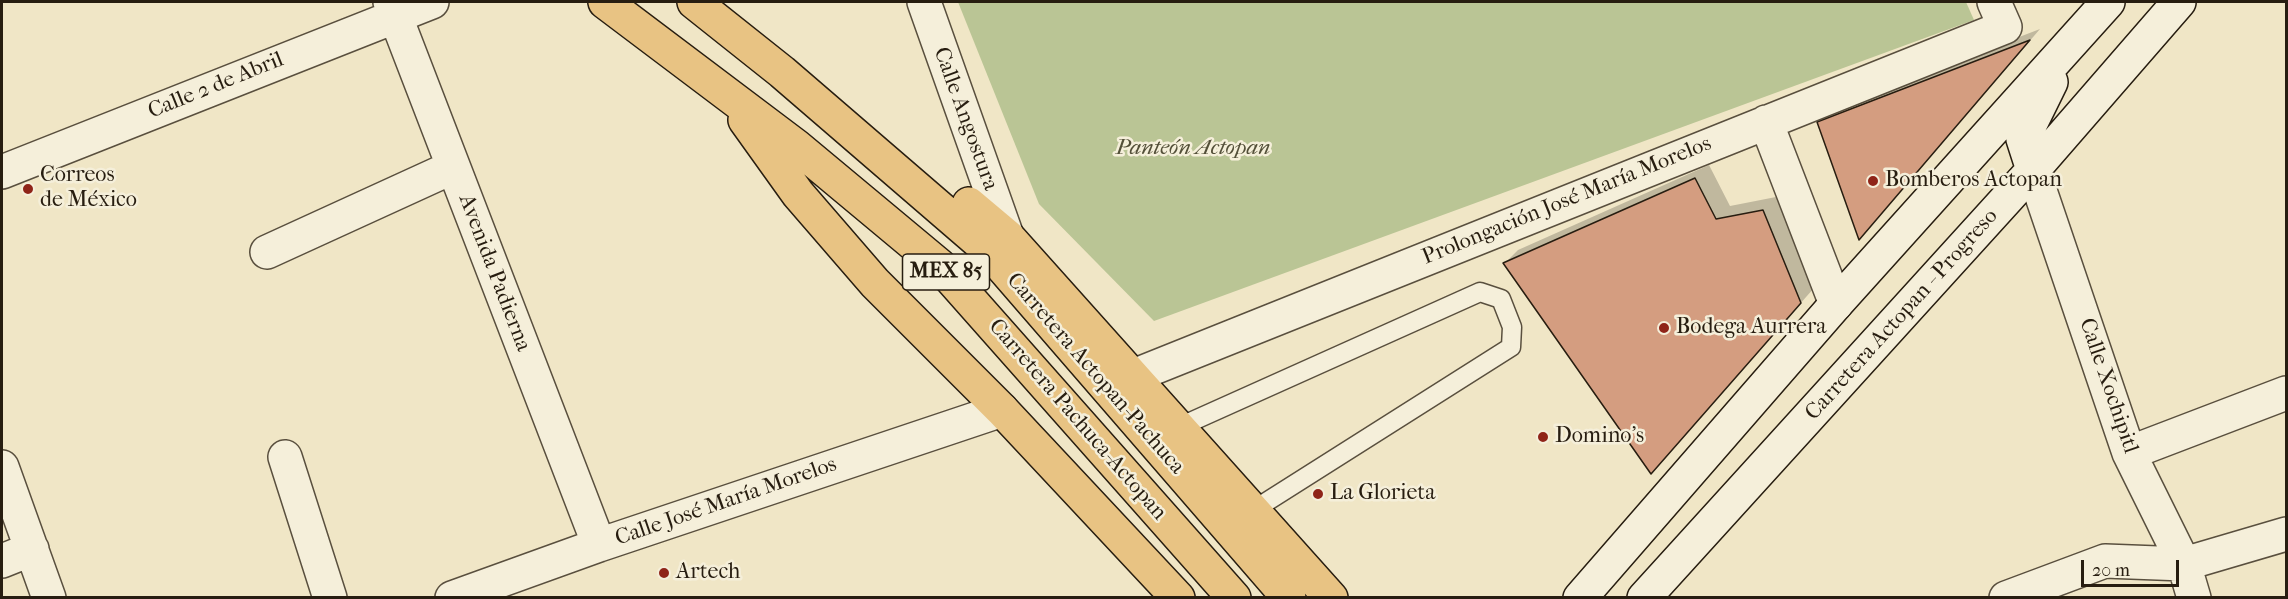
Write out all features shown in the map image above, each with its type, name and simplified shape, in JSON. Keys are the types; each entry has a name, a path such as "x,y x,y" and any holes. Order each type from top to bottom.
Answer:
{"main road":[{"name":"Carretera Pachuca-Actopan","path":"605,2 796,146 940,266 1234,597"},
{"name":"Carretera Actopan-Pachuca","path":"694,2 782,72 985,247 1289,597"},
{"path":"782,72 853,107 1007,236 1131,377 1331,597"},
{"path":"727,94 798,194 875,283 1002,410 1159,585 1178,597"}],"street":[{"name":"Calle 2 de Abril","path":"2,172 393,8 432,2"},
{"name":"Calle Angostura","path":"924,2 1007,236"},
{"path":"1580,597 1836,304 2108,2"},
{"name":"Carretera Actopan - Progreso","path":"1644,597 2033,170 2179,2"},
{"name":"Avenida Padierna","path":"393,8 600,545"},
{"name":"Prolongación José María Morelos","path":"1131,377 1766,122 2000,14"},
{"name":"Calle Xochipitl","path":"2078,34 2023,139 2129,453 2184,564 2194,597"},
{"path":"1766,122 1836,304"},
{"path":"267,252 453,167"},
{"path":"2129,453 2286,393"},
{"name":"Calle José María Morelos","path":"452,597 1002,410"},
{"path":"285,457 330,597"},
{"path":"2,467 49,597"},
{"path":"2006,597 2105,561 2184,564 2286,534"},
{"path":"2,561 32,549"}],"lane":[{"path":"1177,428 1480,292 1501,299 1512,327 1511,347 1252,511"}],"green space":[{"name":"Panteón Actopan","path":"958,2 1966,2 1974,20 1154,321 1039,204"}],"building":[{"name":"Bomberos Actopan","path":"2030,40 1859,240 1817,122"},
{"name":"Bodega Aurrera","path":"1695,178 1716,219 1763,210 1801,303 1651,474 1503,263"}],"place":[{"name":"Bomberos Actopan","path":"1873,181"},
{"name":"Correos de México","path":"28,189"},
{"name":"Bodega Aurrera","path":"1664,328"},
{"name":"Domino's","path":"1543,437"},
{"name":"La Glorieta","path":"1318,494"},
{"name":"Artech","path":"664,573"}]}
